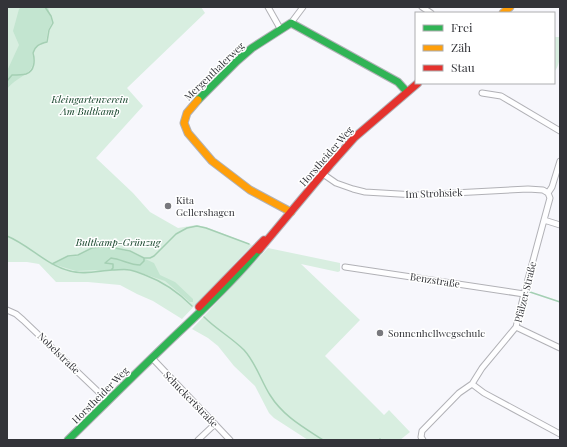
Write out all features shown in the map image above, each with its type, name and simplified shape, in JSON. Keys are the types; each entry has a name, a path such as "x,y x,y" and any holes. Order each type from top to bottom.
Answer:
{"street":[{"path":"268,7 281,30"},
{"path":"303,7 291,23 398,82 407,92"},
{"name":"Mergenthalerweg","path":"290,212 250,190 212,161 188,133 184,123 187,113 192,106 236,61 252,48 291,23"},
{"name":"Horstheider Weg","path":"68,440 180,331 191,315 256,247 273,232 359,132 417,84"},
{"path":"482,93 501,96 560,131"},
{"name":"Pfälzer Straße","path":"472,384 482,368 516,327 550,198 548,193 552,187 560,161"},
{"name":"Im Strohsiek","path":"322,174 336,183 365,192 416,194 528,189 543,190 548,193"},
{"path":"544,220 560,225"},
{"name":"Benzstraße","path":"345,267 524,294"},
{"name":"Nobelstraße","path":"7,310 16,314 23,320 108,401"},
{"path":"516,327 560,348"},
{"name":"Schuckertstraße","path":"152,358 230,440"},
{"path":"423,440 421,437 422,431 459,393 472,384 484,393 560,434"},
{"path":"198,440 215,424"}],"green space":[{"name":"Bultkamp-Grünzug","path":"7,7 201,7 205,13 127,88 143,106 96,158 133,193 150,212 178,228 196,225 206,227 252,245 182,319 153,301 120,285 88,282 56,282 39,264 27,262 7,262"},
{"path":"21,7 48,7 52,23 48,30 46,42 39,44 32,53 33,60 30,70 11,84 7,89 7,71 19,45 13,31 19,9"},
{"path":"555,37 560,37 560,50 557,69 555,71"},
{"path":"115,248 130,252 154,263 160,275 175,282 193,299 193,302 190,302 165,281 129,269 76,271 53,264 68,257 78,256 92,249"},
{"path":"268,248 340,263 340,271 338,272 301,264 360,320 325,356 384,415 389,410 410,432 400,440 308,440 274,418 269,413 255,386 234,366 218,346 208,338 192,329"}],"waterway":[{"path":"7,81 12,75 29,73 34,65 33,53 36,47 47,42 49,30 53,23 51,16 45,7"},
{"path":"52,264 68,256 78,255 92,248 104,247 130,251 144,258 150,258 154,256 176,234 187,228 197,226 249,244"},
{"path":"7,236 23,244 45,260 70,271 85,273 112,270 132,270 170,288 192,306"},
{"path":"111,270 113,268 113,264 105,263 111,258 140,265 144,261 144,258"},
{"path":"530,292 560,302"},
{"path":"204,317 244,350 252,361 270,395 281,409 287,415 323,440"}],"traffic: fast":[{"path":"198,100 252,48 291,23 398,82 407,92"},
{"path":"68,440 221,292 259,250"}],"traffic: slow":[{"path":"504,12 510,7"},
{"path":"198,100 187,113 184,123 188,133 212,161 250,190 291,212"}],"traffic: jam":[{"path":"259,250 355,137 417,84"},
{"path":"199,307 264,240"}],"place":[{"name":"Kita Gellershagen","path":"168,206"},
{"name":"Sonnenhellwegschule","path":"380,333"}],"park label":[{"name":"Kleingartenverein Am Bultkamp","path":"90,104"}]}
